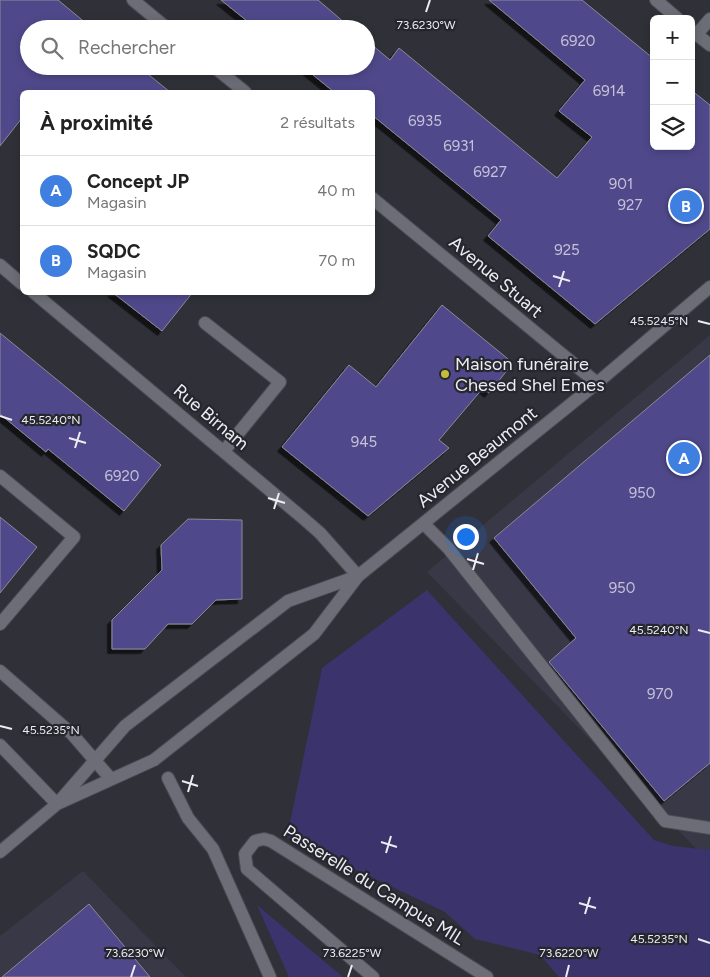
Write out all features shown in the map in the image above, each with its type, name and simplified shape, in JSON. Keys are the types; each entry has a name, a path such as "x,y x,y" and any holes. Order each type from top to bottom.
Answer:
{"street":[{"path":"133,0 157,20"},
{"path":"656,0 673,15"},
{"path":"695,31 710,18"},
{"path":"695,33 710,45"},
{"path":"224,75 243,90"},
{"name":"Avenue Stuart","path":"375,200 597,383"},
{"path":"0,265 20,282"},
{"name":"Avenue Beaumont","path":"56,804 154,760 314,634 358,576 597,383 710,287"},
{"name":"Rue Birnam","path":"37,295 320,533 358,576"},
{"path":"205,323 280,382 224,451"},
{"path":"0,476 74,537 0,624"},
{"path":"424,524 448,548 665,821 710,828"},
{"name":"Avenue Beaumont","path":"0,852 56,804 125,726 288,602 358,576"},
{"path":"0,671 72,734 112,779"},
{"path":"0,745 56,804"},
{"path":"168,778 188,818 213,849 270,977"},
{"name":"Passerelle du Campus MIL","path":"373,977 247,869 244,860 255,841 264,839 271,841 487,977"}],"shaded area":[{"path":"710,335 710,863 427,572"},
{"path":"427,590 654,840 673,846 710,850 710,977 559,977 540,955 475,939 445,912 287,837 322,668"},
{"path":"83,871 186,977 0,977 0,936"},
{"path":"257,905 343,977 289,977"}],"building":[{"path":"0,0 58,0 82,20 20,20 20,75 149,75 168,90 20,90 20,121 0,146"},
{"path":"221,0 318,0 341,20 246,20"},
{"path":"489,0 582,0 650,56 650,150 695,150 695,93 710,105 710,229 595,324 488,236 501,220 375,117 375,90 332,90 313,75 375,75 375,48 390,60 399,48 557,178 592,137 559,111 585,80"},
{"path":"116,295 191,295 162,331"},
{"path":"442,305 513,363 489,393 483,388 439,440 449,448 368,516 282,447 349,365 376,387"},
{"path":"0,333 161,465 124,511 48,449 46,452 0,414"},
{"path":"710,355 710,763 664,801 549,662 576,638 494,538"},
{"path":"0,517 37,547 0,593"},
{"path":"188,519 242,520 242,599 216,600 192,624 168,624 145,649 112,649 112,620 162,570 161,545"},
{"path":"89,904 150,977 2,977"}],"place":[{"name":"SQDC","path":"686,206"},
{"name":"Maison funéraire Chesed Shel Emes","path":"445,374"},
{"name":"Concept JP","path":"684,458"}]}
